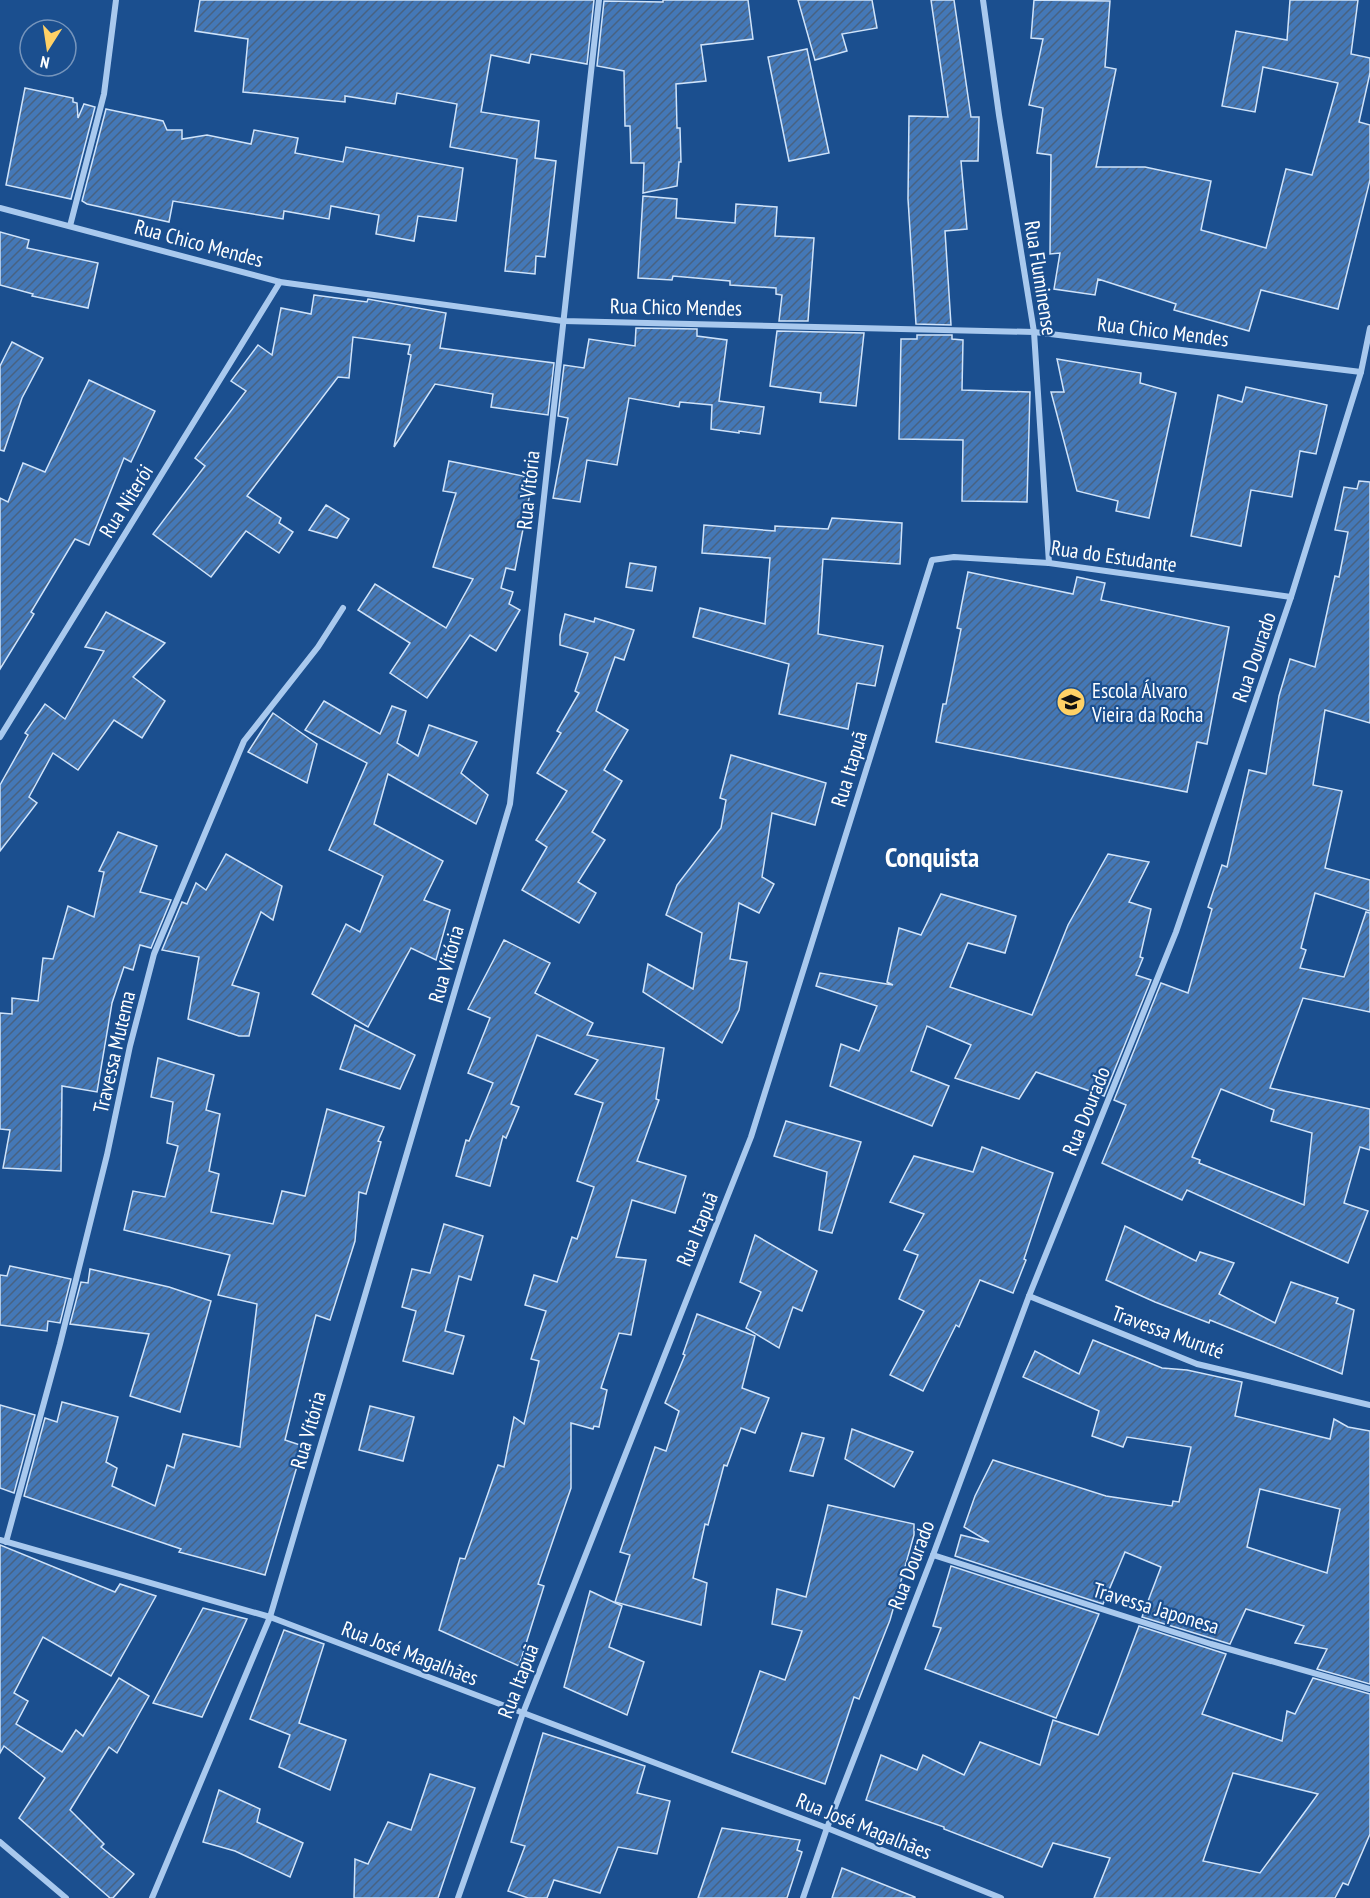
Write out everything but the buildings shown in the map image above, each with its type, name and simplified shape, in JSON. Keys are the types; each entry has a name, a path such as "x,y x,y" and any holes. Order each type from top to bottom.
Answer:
{"street":[{"path":"70,226 104,94 116,0"},
{"name":"Rua Vitória","path":"152,1898 270,1617 510,804 599,0"},
{"name":"Rua Fluminense","path":"983,0 1034,332 1049,562"},
{"name":"Rua Chico Mendes","path":"0,208 280,282 563,321 1034,332 1361,372"},
{"name":"Rua Niterói","path":"0,737 280,282"},
{"name":"Rua Dourado","path":"803,1898 827,1828 933,1555 1029,1296 1176,932 1291,597 1361,372 1370,328"},
{"name":"Rua do Estudante","path":"932,560 954,556 1049,562 1291,597"},
{"name":"Rua Itapuã","path":"458,1898 523,1713 751,1137 932,560"},
{"name":"Travessa Mutema","path":"3,1541 60,1344 154,954 244,741 318,647 343,608"},
{"name":"Travessa Muruté","path":"1029,1296 1197,1364 1370,1405"},
{"name":"Rua José Magalhães","path":"3,1541 270,1617 827,1828 1001,1898"},
{"name":"Travessa Japonesa","path":"933,1555 1211,1644 1370,1689"},
{"path":"0,1842 66,1898"}],"place":[{"name":"Escola Álvaro Vieira da Rocha","path":"1071,702"}],"district":[{"name":"Conquista","path":"932,857"}]}
